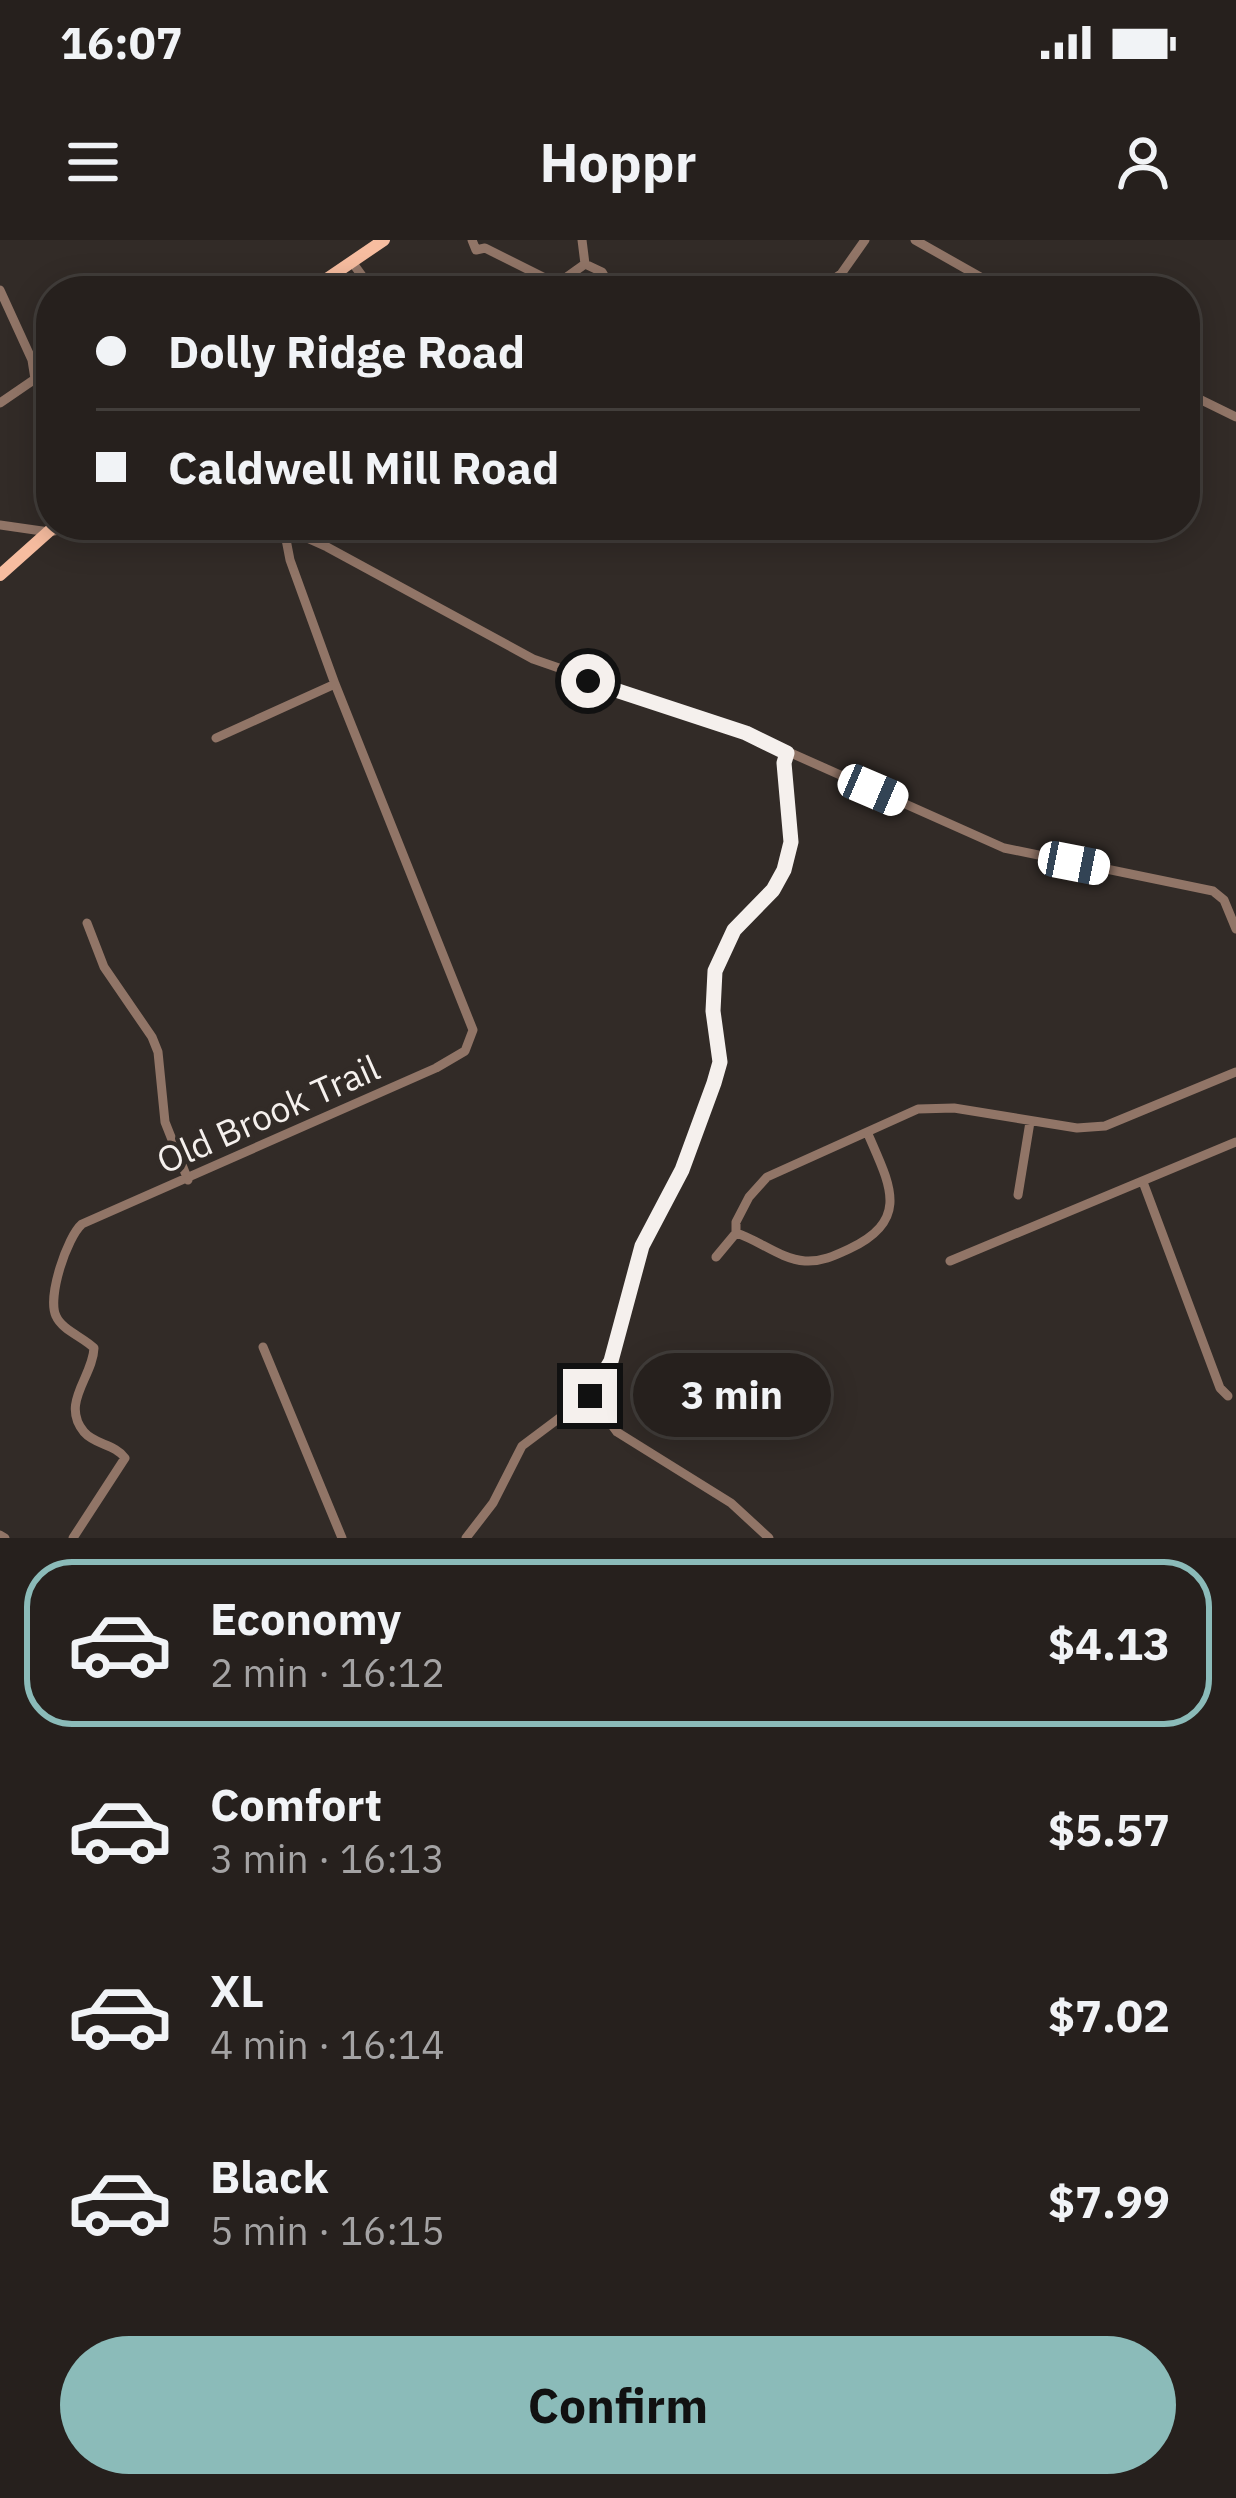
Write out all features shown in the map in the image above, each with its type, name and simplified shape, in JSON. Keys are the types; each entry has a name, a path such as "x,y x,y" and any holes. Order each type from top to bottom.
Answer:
{"main road":[{"path":"331,276 384,240"},
{"path":"0,575 39,540"}],"street":[{"path":"472,240 476,250 486,244 540,276"},
{"path":"582,240 585,264"},
{"path":"838,276 865,240"},
{"path":"914,240 978,276"},
{"path":"352,262 362,276"},
{"path":"572,276 585,264"},
{"path":"585,264 605,276"},
{"path":"0,290 32,360 34,379 0,403"},
{"path":"1200,399 1236,417"},
{"path":"0,525 36,527"},
{"path":"216,738 335,684 284,540"},
{"path":"311,540 555,669 746,733 1004,848 1213,891 1224,900 1236,929"},
{"name":"Old Brook Trail","path":"73,1538 125,1458 121,1450 84,1432 74,1414 76,1394 93,1362 94,1348 55,1315 53,1301 70,1235 82,1224 436,1068 469,1046 472,1030 335,684"},
{"path":"466,1538 493,1503 522,1446 590,1396 611,1361 642,1246 682,1170 720,1062 713,1011 715,971 734,930 773,890 784,870 791,842 787,753"},
{"path":"86,923 104,968 158,1052 165,1122 188,1180"},
{"path":"716,1257 736,1233 736,1222 749,1197 767,1177 918,1109 936,1107 1077,1129 1105,1126 1236,1072"},
{"path":"1018,1195 1030,1122"},
{"path":"736,1233 802,1261 826,1260 873,1238 884,1226 892,1197 868,1134"},
{"path":"950,1261 1236,1142"},
{"path":"1143,1182 1220,1388 1228,1396"},
{"path":"263,1347 342,1538"},
{"path":"590,1396 617,1432 731,1503 770,1538"}],"route":[{"path":"588,681 746,733 787,753 791,842 773,890 734,930 715,971 713,1011 720,1062 714,1083 682,1170 642,1246 611,1361 590,1396"}]}
